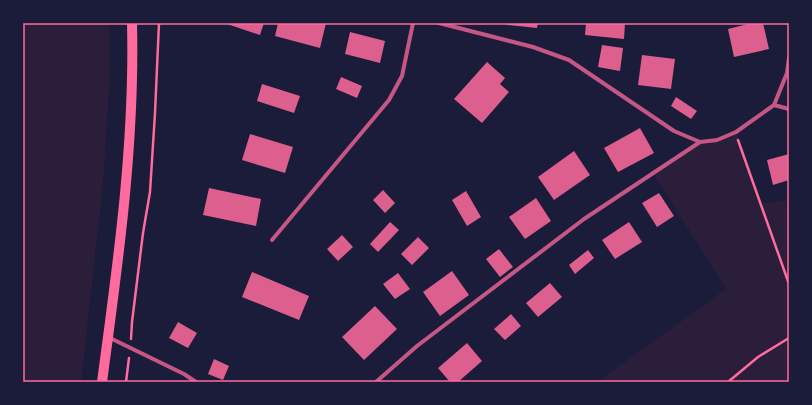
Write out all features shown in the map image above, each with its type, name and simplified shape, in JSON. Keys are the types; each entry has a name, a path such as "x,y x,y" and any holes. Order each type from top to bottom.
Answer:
{"main road":[{"path":"102,382 123,212 131,117 132,23"}],"street":[{"path":"272,240 389,100 402,76 413,23"},
{"path":"439,23 534,47 569,60 674,131 700,142"},
{"path":"376,382 417,346 584,219 700,142 717,140 736,132 774,105 787,73 789,58"},
{"path":"774,105 789,110"},
{"path":"108,337 184,374 196,382"}],"path":[{"path":"126,382 137,278 150,192 156,113 159,23"},
{"path":"736,132 789,284"},
{"path":"728,382 758,357 789,338"}],"shaded area":[{"path":"23,23 109,23 110,74 103,183 81,382 23,382"},
{"path":"736,132 761,204 789,200 789,382 597,382 726,289 653,173 700,142 717,140"}],"building":[{"path":"227,23 264,23 260,35"},
{"path":"278,23 326,23 320,48 275,36"},
{"path":"508,23 538,23 537,28 507,25"},
{"path":"586,23 625,23 624,39 585,35"},
{"path":"752,23 763,23 769,49 734,57 728,29"},
{"path":"350,32 385,41 380,63 345,54"},
{"path":"602,45 623,48 620,71 598,67"},
{"path":"642,55 675,59 671,89 638,85"},
{"path":"487,62 505,78 500,84 509,92 482,123 454,99"},
{"path":"341,77 362,86 357,98 336,89"},
{"path":"262,84 300,96 294,113 257,101"},
{"path":"676,97 697,111 691,119 671,106"},
{"path":"640,128 654,153 618,172 604,148"},
{"path":"250,134 293,147 285,173 242,160"},
{"path":"574,151 590,175 554,200 538,177"},
{"path":"789,154 789,180 773,185 767,160"},
{"path":"209,188 261,199 256,226 203,215"},
{"path":"383,190 395,203 385,213 373,200"},
{"path":"466,191 481,217 467,226 452,200"},
{"path":"659,193 674,216 657,227 642,203"},
{"path":"536,198 551,221 525,239 509,217"},
{"path":"390,222 399,230 378,252 370,244"},
{"path":"629,222 642,242 615,259 602,240"},
{"path":"342,235 353,247 338,261 327,249"},
{"path":"418,237 429,248 412,265 401,254"},
{"path":"499,249 513,267 500,277 486,259"},
{"path":"588,250 594,258 575,274 569,265"},
{"path":"452,271 469,295 440,316 423,292"},
{"path":"252,272 309,296 299,320 242,297"},
{"path":"398,273 410,289 395,299 383,284"},
{"path":"550,283 562,297 538,317 526,303"},
{"path":"375,306 397,329 364,360 342,337"},
{"path":"511,314 521,326 505,340 494,329"},
{"path":"178,322 197,333 188,348 169,338"},
{"path":"467,343 482,361 458,382 450,382 438,368"},
{"path":"214,359 229,366 223,380 208,374"}]}
